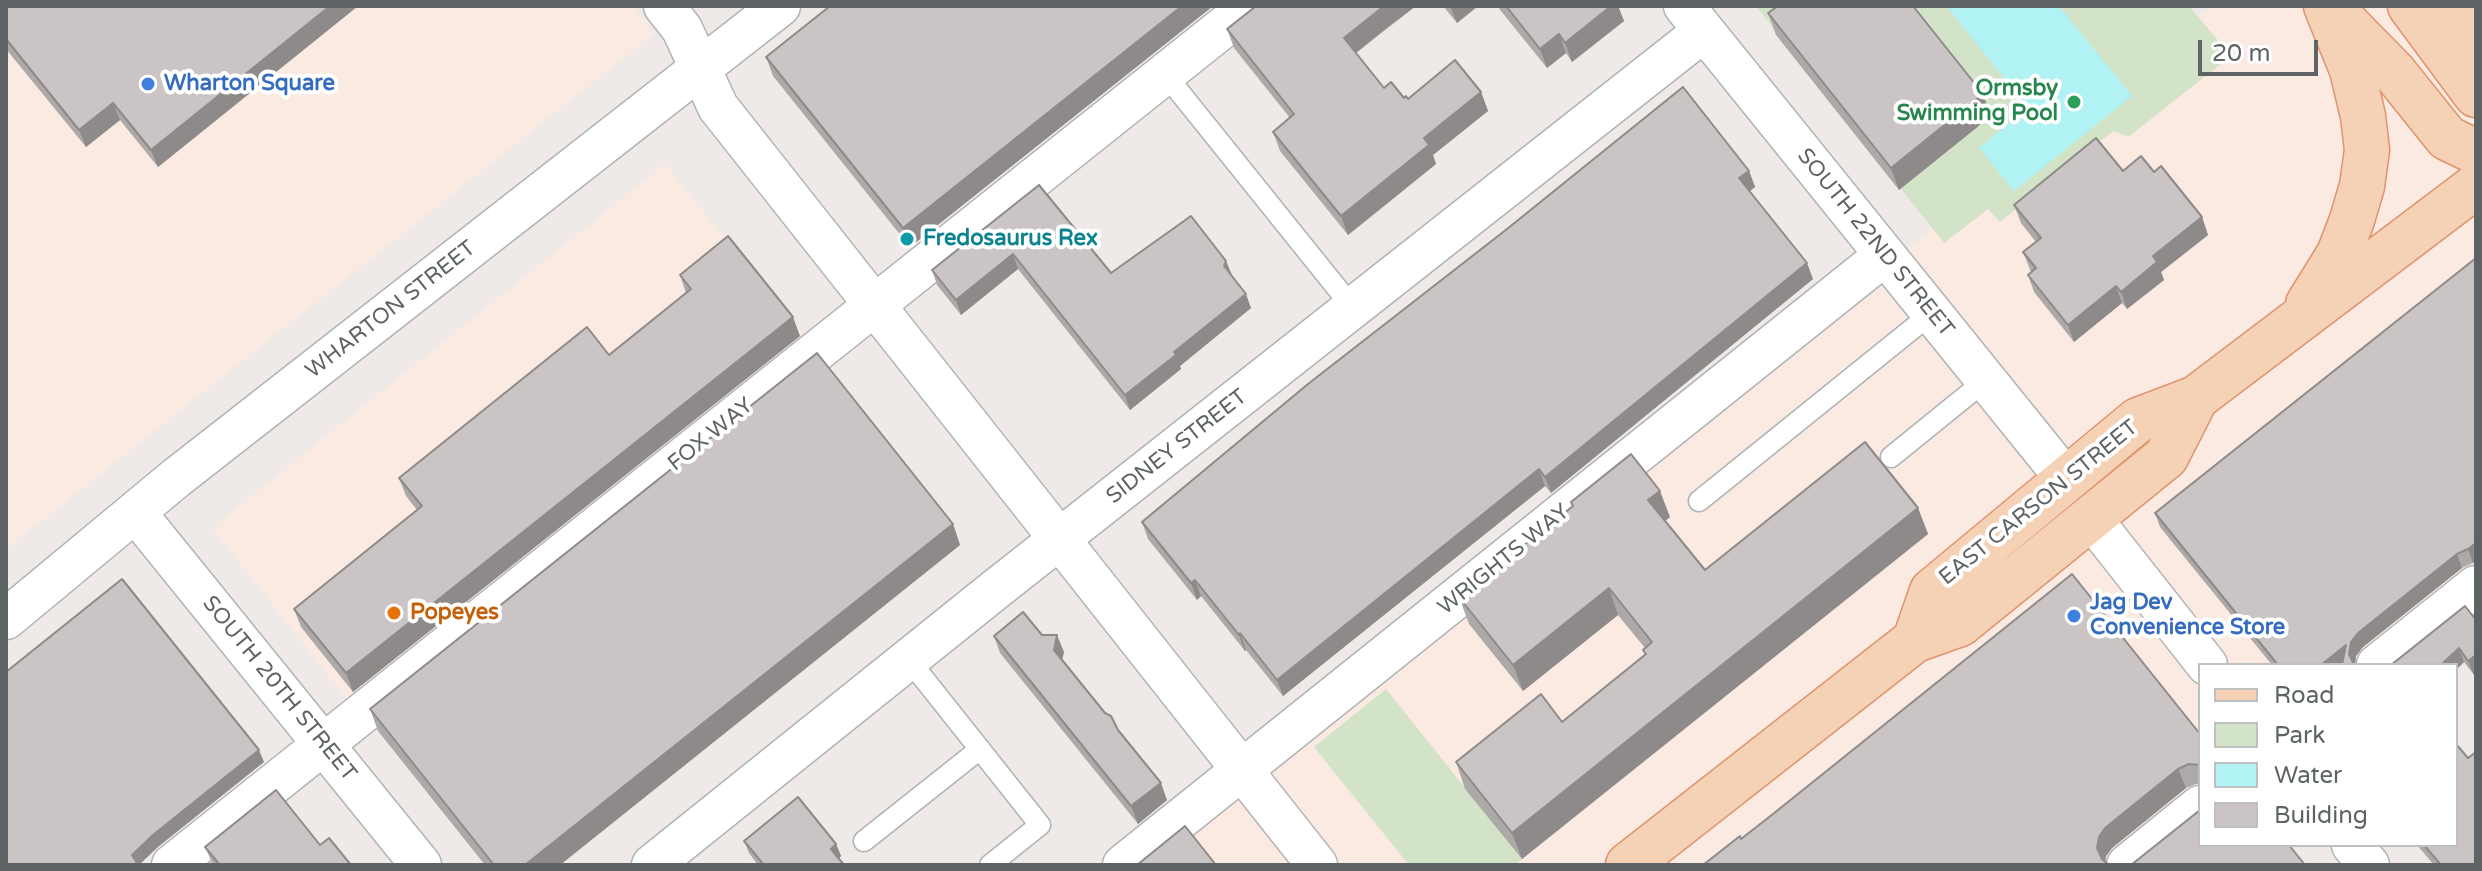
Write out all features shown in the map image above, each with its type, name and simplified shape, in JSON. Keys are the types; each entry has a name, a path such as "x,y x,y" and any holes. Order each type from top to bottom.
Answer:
{"main road":[{"path":"2327,6 2394,72 2447,138 2476,152"},
{"path":"2293,326 2339,254 2362,186 2367,150 2352,70 2327,6"},
{"path":"2410,6 2476,95"},
{"path":"2442,6 2476,39"},
{"name":"EAST CARSON STREET","path":"1915,640 1932,591 2138,420 2196,398 2476,186"},
{"name":"EAST CARSON STREET","path":"1628,865 1915,640 1960,624 2166,457 2196,398"}],"street":[{"path":"664,6 682,29 718,107 1317,865"},
{"name":"WHARTON STREET","path":"6,619 176,478 780,6"},
{"name":"FOX WAY","path":"172,865 1250,6"},
{"name":"SOUTH 22ND STREET","path":"1694,18 2066,479"},
{"name":"SIDNEY STREET","path":"669,860 909,660 1353,308 1694,18"},
{"name":"WRIGHTS WAY","path":"1123,865 1885,255"},
{"name":"SOUTH 20TH STREET","path":"136,513 421,865"},
{"path":"2091,518 2205,663"},
{"path":"2380,663 2476,586"},
{"path":"2127,865 2198,808"},
{"path":"2354,847 2369,865"}],"lane":[{"path":"1165,74 1353,308"},
{"path":"1699,501 1932,313"},
{"path":"1891,457 1986,380"},
{"path":"909,660 1040,825 990,865"},
{"path":"864,841 980,749"}],"shaded area":[{"path":"6,6 632,6 655,33 6,549"},
{"path":"2212,6 2476,6 2476,586 2380,663 2198,663 2198,808 2127,865 1138,865"},
{"path":"665,164 810,343 355,709 212,528"}],"green space":[{"path":"1756,6 2189,6 2231,56 2128,137 2113,131 2000,222 1988,209 1944,243"},
{"path":"1386,689 1522,859 1515,865 1409,865 1314,747"}],"water":[{"name":"Ormsby Swimming Pool","path":"1953,6 2059,6 2132,96 2014,191 1979,148 2028,108 1949,9"}],"building":[{"name":"Wharton Square","path":"6,6 330,6 151,150 113,103 79,130 6,39"},
{"path":"830,6 1182,6 903,228 766,57"},
{"path":"1256,6 1384,6 1344,38 1384,88 1391,82 1408,99 1455,60 1481,92 1424,138 1429,145 1341,216 1273,132 1294,114 1227,29"},
{"path":"1506,6 1611,6 1565,43 1559,34 1540,49"},
{"path":"1778,6 1913,6 1983,94 1891,168 1768,13"},
{"path":"1683,87 1749,171 1739,178 1807,263 1545,477 1539,469 1277,680 1195,580 1191,583 1142,522 1308,384"},
{"path":"2096,138 2123,171 2141,156 2154,172 2161,166 2202,217 2153,256 2157,262 2121,292 2116,286 2068,325 2028,275 2036,268 2023,252 2041,238 2014,205"},
{"path":"1039,185 1111,273 1191,216 1226,261 1224,266 1246,294 1125,395 1013,254 956,300 932,270"},
{"path":"728,236 793,317 346,673 294,609 422,506 399,478 587,327 609,355 691,289 680,275"},
{"path":"2476,258 2476,543 2457,554 2358,633 2351,642 2349,654 2353,663 2342,663 2346,645 2324,663 2276,663 2155,513"},
{"path":"817,353 953,524 525,865 494,865 370,709"},
{"path":"1865,442 1918,508 1512,833 1456,762 1541,694 1562,722 1646,654 1643,650 1652,642 1609,588 1513,665 1459,597 1573,506 1571,502 1631,454 1660,491 1648,500 1705,570"},
{"path":"2072,574 2198,732 2198,765 2189,764 2178,769 2105,828 2099,837 2097,848 2109,865 1703,865 1773,814"},
{"path":"122,579 259,750 153,835 132,855 138,865 6,865 6,672"},
{"path":"2465,606 2476,620 2476,655 2468,661 2459,648 2443,663 2394,663"},
{"path":"1023,612 1042,635 1057,635 1054,650 1105,713 1111,716 1118,730 1161,783 1131,806 994,636"},
{"path":"2458,746 2468,758 2476,752 2476,865 2441,865 2426,847 2458,847"},
{"path":"276,790 320,845 329,838 351,865 220,865 205,847"},
{"path":"798,797 836,844 831,849 844,865 764,865 744,841"},
{"path":"2198,812 2198,847 2291,847 2305,865 2131,865"},
{"path":"1185,826 1216,865 1137,865"}],"place":[{"name":"Wharton Square","path":"148,84"},
{"name":"Ormsby Swimming Pool","path":"2074,102"},
{"name":"Fredosaurus Rex","path":"907,239"},
{"name":"Popeyes","path":"394,613"},
{"name":"Jag Dev Convenience Store","path":"2074,616"}]}
